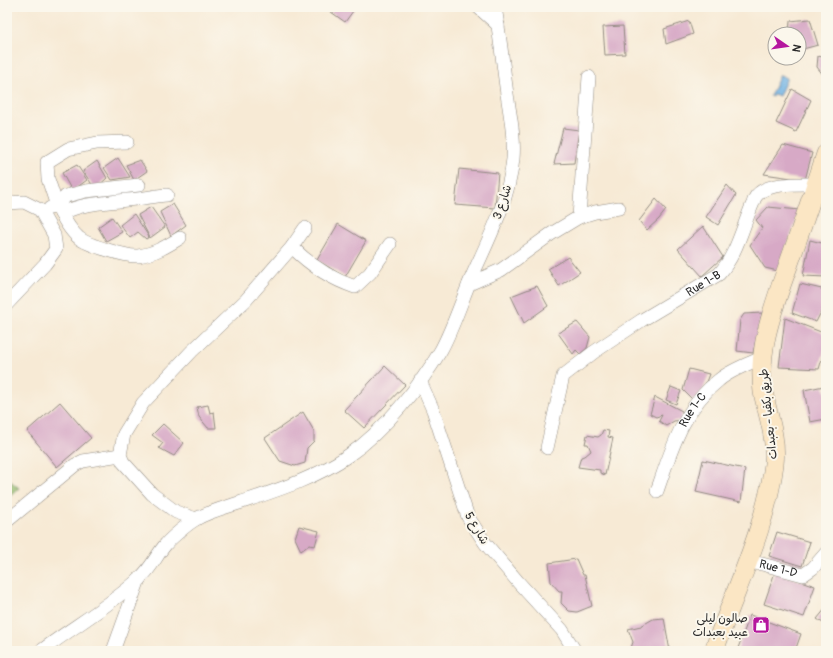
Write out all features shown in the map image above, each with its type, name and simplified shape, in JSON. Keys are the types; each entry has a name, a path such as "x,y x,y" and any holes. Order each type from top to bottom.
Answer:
{"main road":[{"name":"طريق بكفيا - بعبدات","path":"714,651 766,507 774,463 772,430 763,391 762,358 774,306 821,182 826,154"}],"street":[{"path":"478,7 498,25"},
{"name":"شارع 3","path":"139,579 167,543 196,519 217,510 303,480 350,455 379,429 398,409 420,381 441,350 460,310 469,284 485,249 505,198 513,160 514,141 495,7"},
{"path":"579,217 589,77"},
{"path":"127,142 97,144 68,149 47,162 48,179 59,210 71,229 80,239 96,246 117,252 137,256 156,252 180,238"},
{"name":"Rue 1-B","path":"547,448 563,376 594,352 642,320 719,274 727,265 732,256 752,203 757,195 762,191 777,186 821,182"},
{"path":"59,210 66,196 139,185"},
{"path":"7,203 24,202 40,210 69,210 87,204 167,195"},
{"path":"469,284 501,270 551,234 579,217 595,212 619,208"},
{"path":"7,304 45,264 56,249 54,235 40,210"},
{"path":"196,519 176,512 152,494 124,462 120,455 124,434 142,403 192,351 246,300 292,247 305,228"},
{"path":"292,247 305,261 345,284 355,287 370,273 390,244"},
{"name":"Rue 1-C","path":"657,491 675,439 691,409 704,393 719,380 737,369 762,358"},
{"name":"شارع 5","path":"420,381 433,410 468,517 486,543 519,583 562,630 575,651"},
{"path":"7,521 75,465 83,461 120,455"},
{"name":"Rue 1-D","path":"746,562 762,564 803,575 826,554"},
{"path":"42,651 112,602 139,579"},
{"path":"113,651 139,579"}],"green space":[{"path":"7,478 19,488 7,499"}],"water":[{"path":"780,75 787,78 779,96 774,94 772,97 770,96"}],"building":[{"path":"324,7 356,7 345,22"},
{"path":"810,19 818,45 807,48 807,26 790,26 790,21"},
{"path":"689,21 693,34 666,44 664,29"},
{"path":"623,26 625,54 605,55 603,27"},
{"path":"818,56 826,58 826,76 824,76 817,67"},
{"path":"792,89 811,100 796,132 776,123"},
{"path":"563,128 579,130 574,163 554,164"},
{"path":"783,145 812,153 805,180 764,174"},
{"path":"118,158 130,177 112,180 104,168"},
{"path":"140,160 147,171 134,180 126,165"},
{"path":"97,161 107,178 95,189 83,171"},
{"path":"77,165 87,180 72,191 62,173"},
{"path":"459,169 498,173 495,208 455,205"},
{"path":"727,185 736,195 718,225 706,217"},
{"path":"656,199 666,210 647,230 639,221"},
{"path":"173,204 186,225 171,236 160,212"},
{"path":"151,207 165,227 150,238 138,215"},
{"path":"768,207 800,210 778,271 765,268 750,245 762,228 756,220"},
{"path":"134,214 149,237 146,239 138,232 130,238 120,225"},
{"path":"112,217 122,232 106,241 98,227"},
{"path":"338,224 366,241 345,277 317,260"},
{"path":"703,226 723,257 702,276 678,249"},
{"path":"810,240 826,244 826,277 803,276"},
{"path":"568,257 580,272 559,286 548,269"},
{"path":"800,284 826,290 826,302 816,322 792,313"},
{"path":"537,286 548,306 524,323 511,296"},
{"path":"762,313 753,353 737,351 740,320 744,314"},
{"path":"785,318 826,334 826,345 819,369 779,367"},
{"path":"577,322 590,337 587,348 580,354 576,350 573,354 558,333"},
{"path":"385,366 405,385 364,428 344,410"},
{"path":"689,369 709,374 703,390 693,400 683,390"},
{"path":"824,386 826,394 826,419 810,422 804,390"},
{"path":"671,387 681,391 676,404 666,400"},
{"path":"655,397 682,411 682,420 674,421 666,426 659,421 662,415 656,417 650,414"},
{"path":"60,402 91,438 57,467 27,431"},
{"path":"208,405 210,413 214,412 216,428 208,428 199,417 197,407"},
{"path":"303,412 314,431 314,441 307,448 305,463 295,466 280,461 265,438"},
{"path":"163,424 184,443 174,456 159,448 163,443 152,435"},
{"path":"603,430 609,431 608,437 613,438 605,475 600,473 600,470 578,467 581,457 585,456 591,451 588,444 585,444 587,435 598,437 601,435"},
{"path":"703,460 745,469 741,502 696,492"},
{"path":"299,526 319,531 315,546 309,545 301,551 295,538"},
{"path":"777,532 810,542 802,566 769,556"},
{"path":"576,559 583,575 585,575 592,606 577,612 569,611 561,603 562,591 559,591 551,582 549,563"},
{"path":"775,572 815,586 804,617 764,604"},
{"path":"826,608 826,625 817,619"},
{"name":"صالون ليلى عبيد بعبدات","path":"750,615 801,634 795,651 737,651"},
{"path":"664,618 670,651 630,651 633,642 628,629 641,626 653,619"}],"place":[{"name":"صالون ليلى عبيد بعبدات","path":"761,625"}]}
